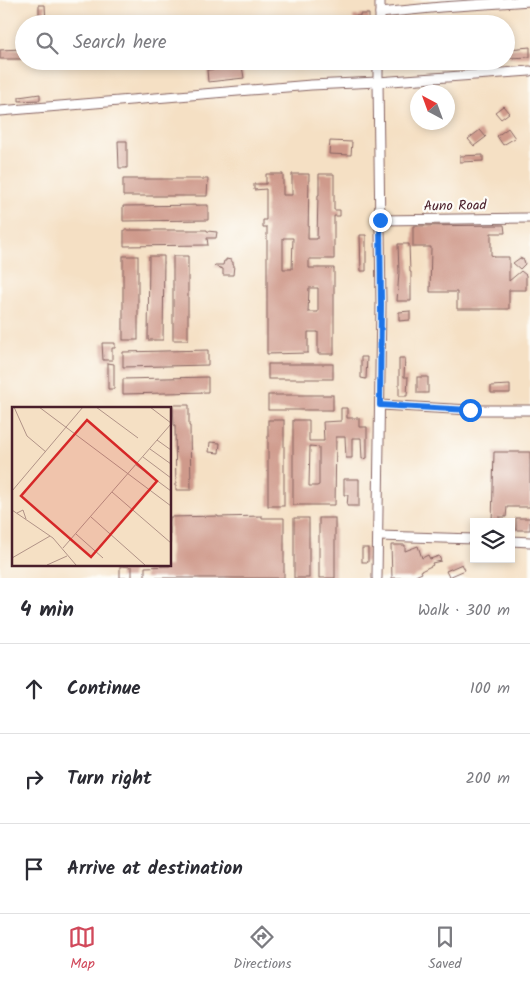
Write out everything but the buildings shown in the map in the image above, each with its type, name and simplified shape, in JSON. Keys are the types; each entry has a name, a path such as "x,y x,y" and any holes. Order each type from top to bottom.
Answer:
{"street":[{"path":"380,0 380,13 530,0"},
{"path":"378,70 381,304 378,578"},
{"path":"0,111 311,85 530,71"},
{"name":"Auno Road","path":"380,220 530,218"},
{"path":"380,405 470,410 530,410"},
{"path":"378,536 470,539"},
{"path":"515,541 530,542"}],"route":[{"path":"380,220 380,405 470,410"}]}
